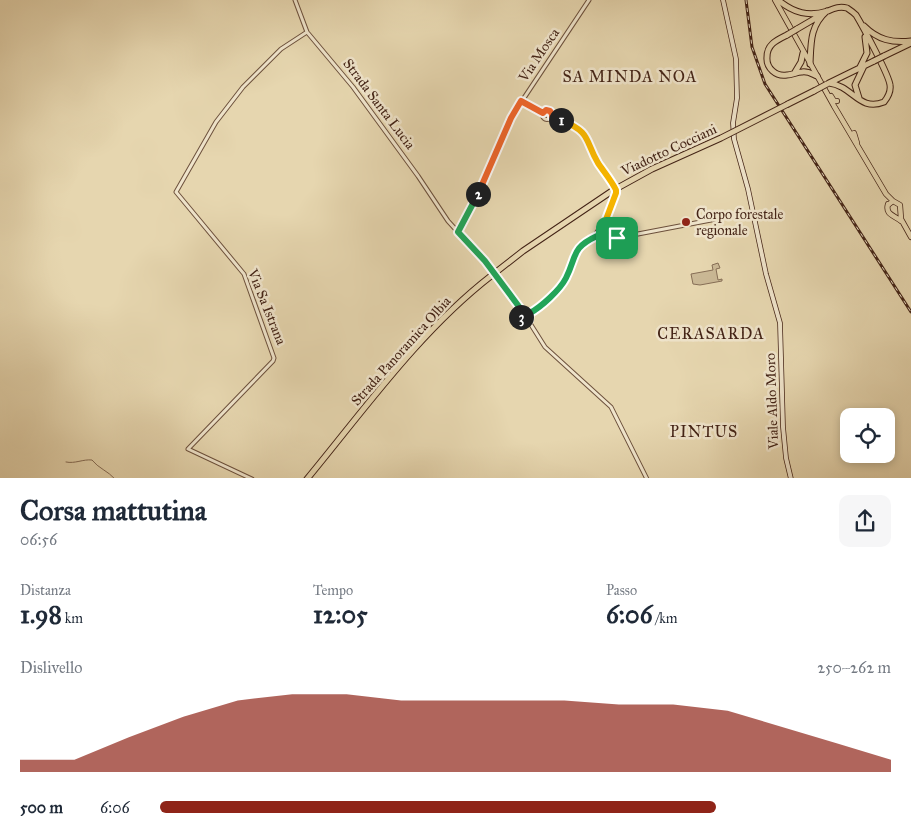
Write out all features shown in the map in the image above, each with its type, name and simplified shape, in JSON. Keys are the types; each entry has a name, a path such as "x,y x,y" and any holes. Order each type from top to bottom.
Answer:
{"highway":[{"path":"777,0 790,10 799,13 816,14 838,7 853,12 860,23 890,84 889,94 884,102 878,104 865,103 859,99 855,86 856,79 866,58 867,45 860,23"},
{"path":"817,76 806,72 780,75 774,72 767,62 769,48 773,43 830,10"},
{"path":"810,64 812,33 820,18 830,10"},
{"path":"860,23 870,32 888,41 911,42"},
{"path":"828,84 911,42"},
{"path":"794,74 804,53"},
{"path":"828,84 842,86 865,103"},
{"name":"Viadotto Cocciani","path":"491,276 523,251 612,190 828,84"},
{"name":"Strada Panoramica Olbia","path":"307,478 411,353 460,302 491,276"}],"main road":[{"name":"Viale Aldo Moro","path":"723,0 736,59 737,98 733,123 734,139 748,188 766,274 780,323 783,427 786,458 791,478"},
{"path":"777,0 810,64 886,194 900,205 904,226"},
{"path":"826,92 837,101"},
{"path":"854,133 858,147"},
{"path":"886,194 887,211 894,215 911,237"},
{"path":"888,205 893,201"},
{"path":"894,215 900,212"}],"street":[{"name":"Strada Santa Lucia","path":"295,0 307,32 354,87 448,221 485,261 523,312"},
{"name":"Via Mosca","path":"458,232 486,177 511,118 589,0"},
{"name":"Via Sa Istrana","path":"252,478 188,449 274,358 244,274 176,192 216,122 243,87 281,48 307,32"},
{"path":"521,101 543,113"},
{"path":"543,113 546,110 550,111 552,117"},
{"path":"528,320 524,321 520,315 523,312 530,313 540,307 563,283 579,247 597,236 600,238 604,233 616,193 616,190 597,162 588,139 584,134 574,126 552,117 545,119 542,116 543,113"},
{"path":"597,236 597,231 604,233 610,238 617,238 753,212"},
{"path":"528,320 530,313"},
{"path":"528,320 545,347 611,407 647,478"}],"shaded area":[{"path":"718,263 720,268 716,269 718,280 722,279 722,281 700,285 693,284 691,274 713,270 712,265"}],"waterway":[{"path":"66,462 92,460 114,478"}],"railway":[{"path":"746,0 752,47 765,84 911,312"}],"place":[{"name":"Corpo forestale regionale","path":"686,222"}],"district":[{"name":"SA MINDA NOA","path":"630,76"},
{"name":"CERASARDA","path":"711,333"},
{"name":"PINTUS","path":"704,431"}],"route":[{"path":"521,101 543,113 546,110 550,111 552,117 574,126 588,139 597,162 616,190 602,230 608,236 617,238 604,236 600,238 597,236 582,245 575,254 563,283 540,307 530,313 529,320 524,321 520,317 523,312 514,298 471,245 461,237 458,232 488,172 511,118 521,101"}]}
